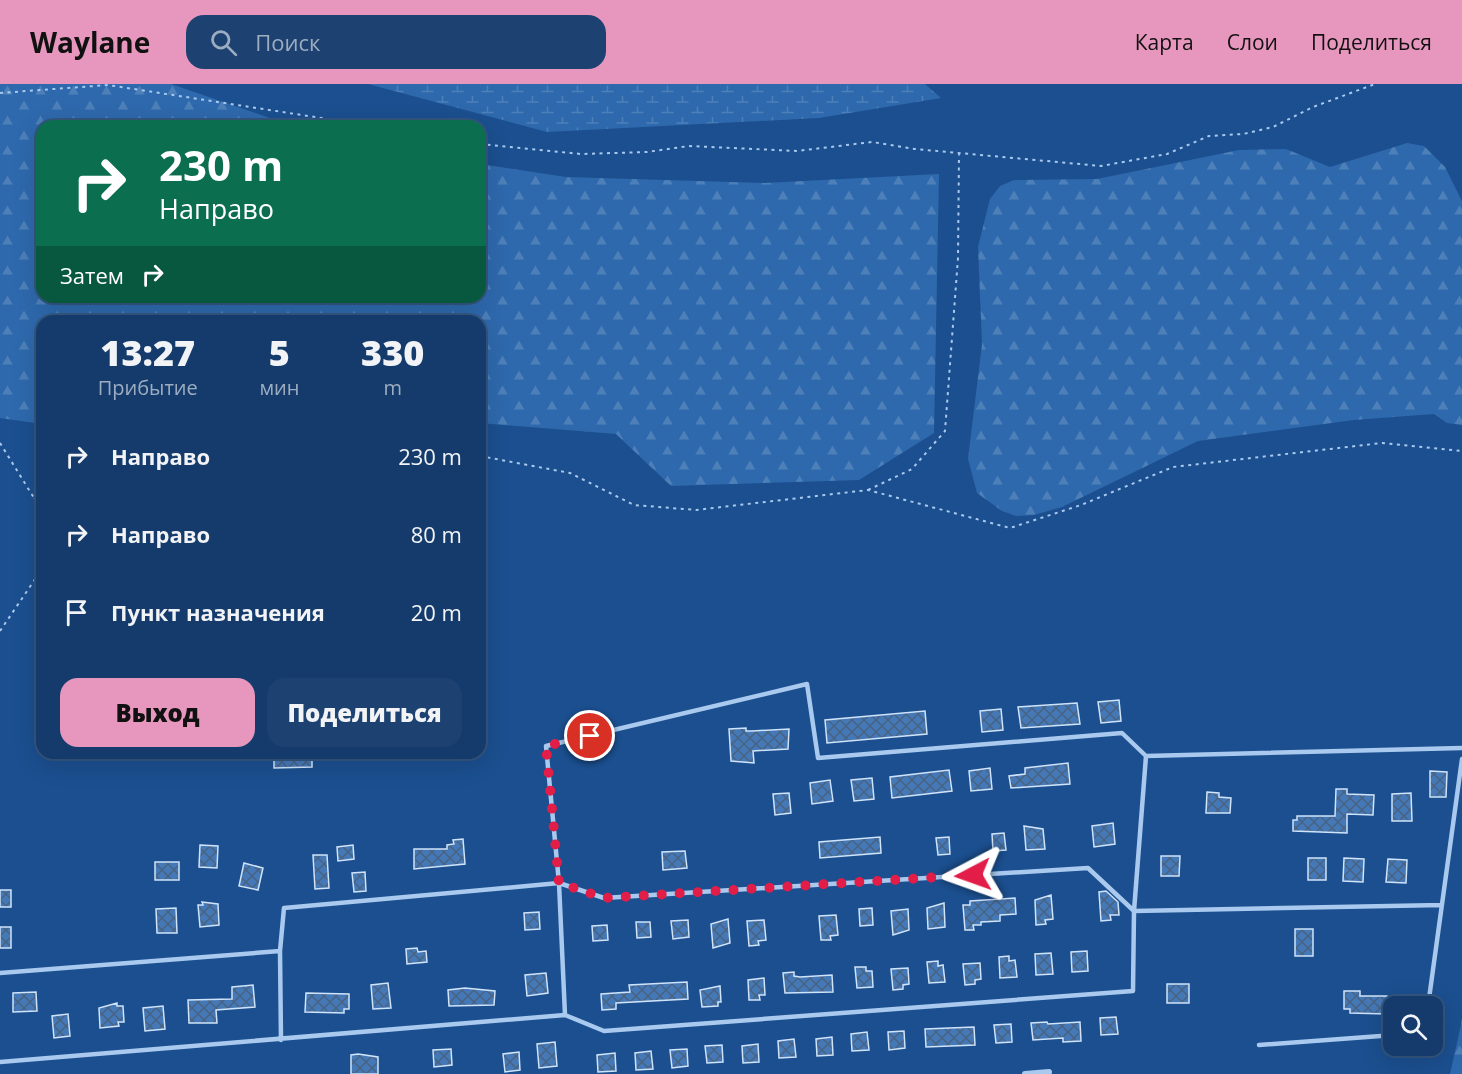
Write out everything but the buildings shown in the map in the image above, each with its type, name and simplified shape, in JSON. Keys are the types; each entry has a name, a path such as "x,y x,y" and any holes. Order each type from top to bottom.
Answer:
{"street":[{"path":"1025,1074 1049,1072"}],"lane":[{"path":"565,1015 559,883 546,746 807,684 818,758 1122,733 1146,756 1462,748"},
{"path":"0,1062 565,1015 604,1031 1133,991 1134,911 1146,756"},
{"path":"1429,996 1462,759"},
{"path":"281,1040 280,951 284,908 559,883 604,898 1088,867 1134,911 1442,904"},
{"path":"0,973 280,951"},
{"path":"1259,1045 1383,1036"}],"path":[{"path":"486,145 580,154 647,152 688,146 797,151 872,142 959,153 1101,166 1167,154 1209,136 1243,134 1273,127 1313,107 1375,84"},
{"path":"0,93 108,86 333,120"},
{"path":"486,457 570,473 634,505 696,510 868,490 912,469 945,431 958,258 959,153"},
{"path":"0,443 34,498"},
{"path":"868,490 1010,528 1081,504 1173,467 1382,443 1462,451"},
{"path":"0,631 36,578"}],"green space":[{"path":"0,84 171,84 276,120 36,120 36,303 486,303 486,165 566,177 764,183 939,174 934,433 859,480 671,486 616,434 486,423 486,315 36,315 36,423 0,418"},
{"path":"368,84 925,84 941,98 819,118 547,132"},
{"path":"1407,143 1424,146 1445,167 1462,201 1462,425 1447,423 1434,414 1354,420 1198,441 1062,507 1034,515 1016,516 1002,511 977,493 968,459 982,344 978,247 990,199 1000,186 1014,180 1097,179 1239,150 1286,149 1330,167"},
{"path":"1462,1018 1462,1074 1450,1074 1461,1025"}],"route":[{"path":"590,736 546,746 559,883 604,898 973,875"}]}
